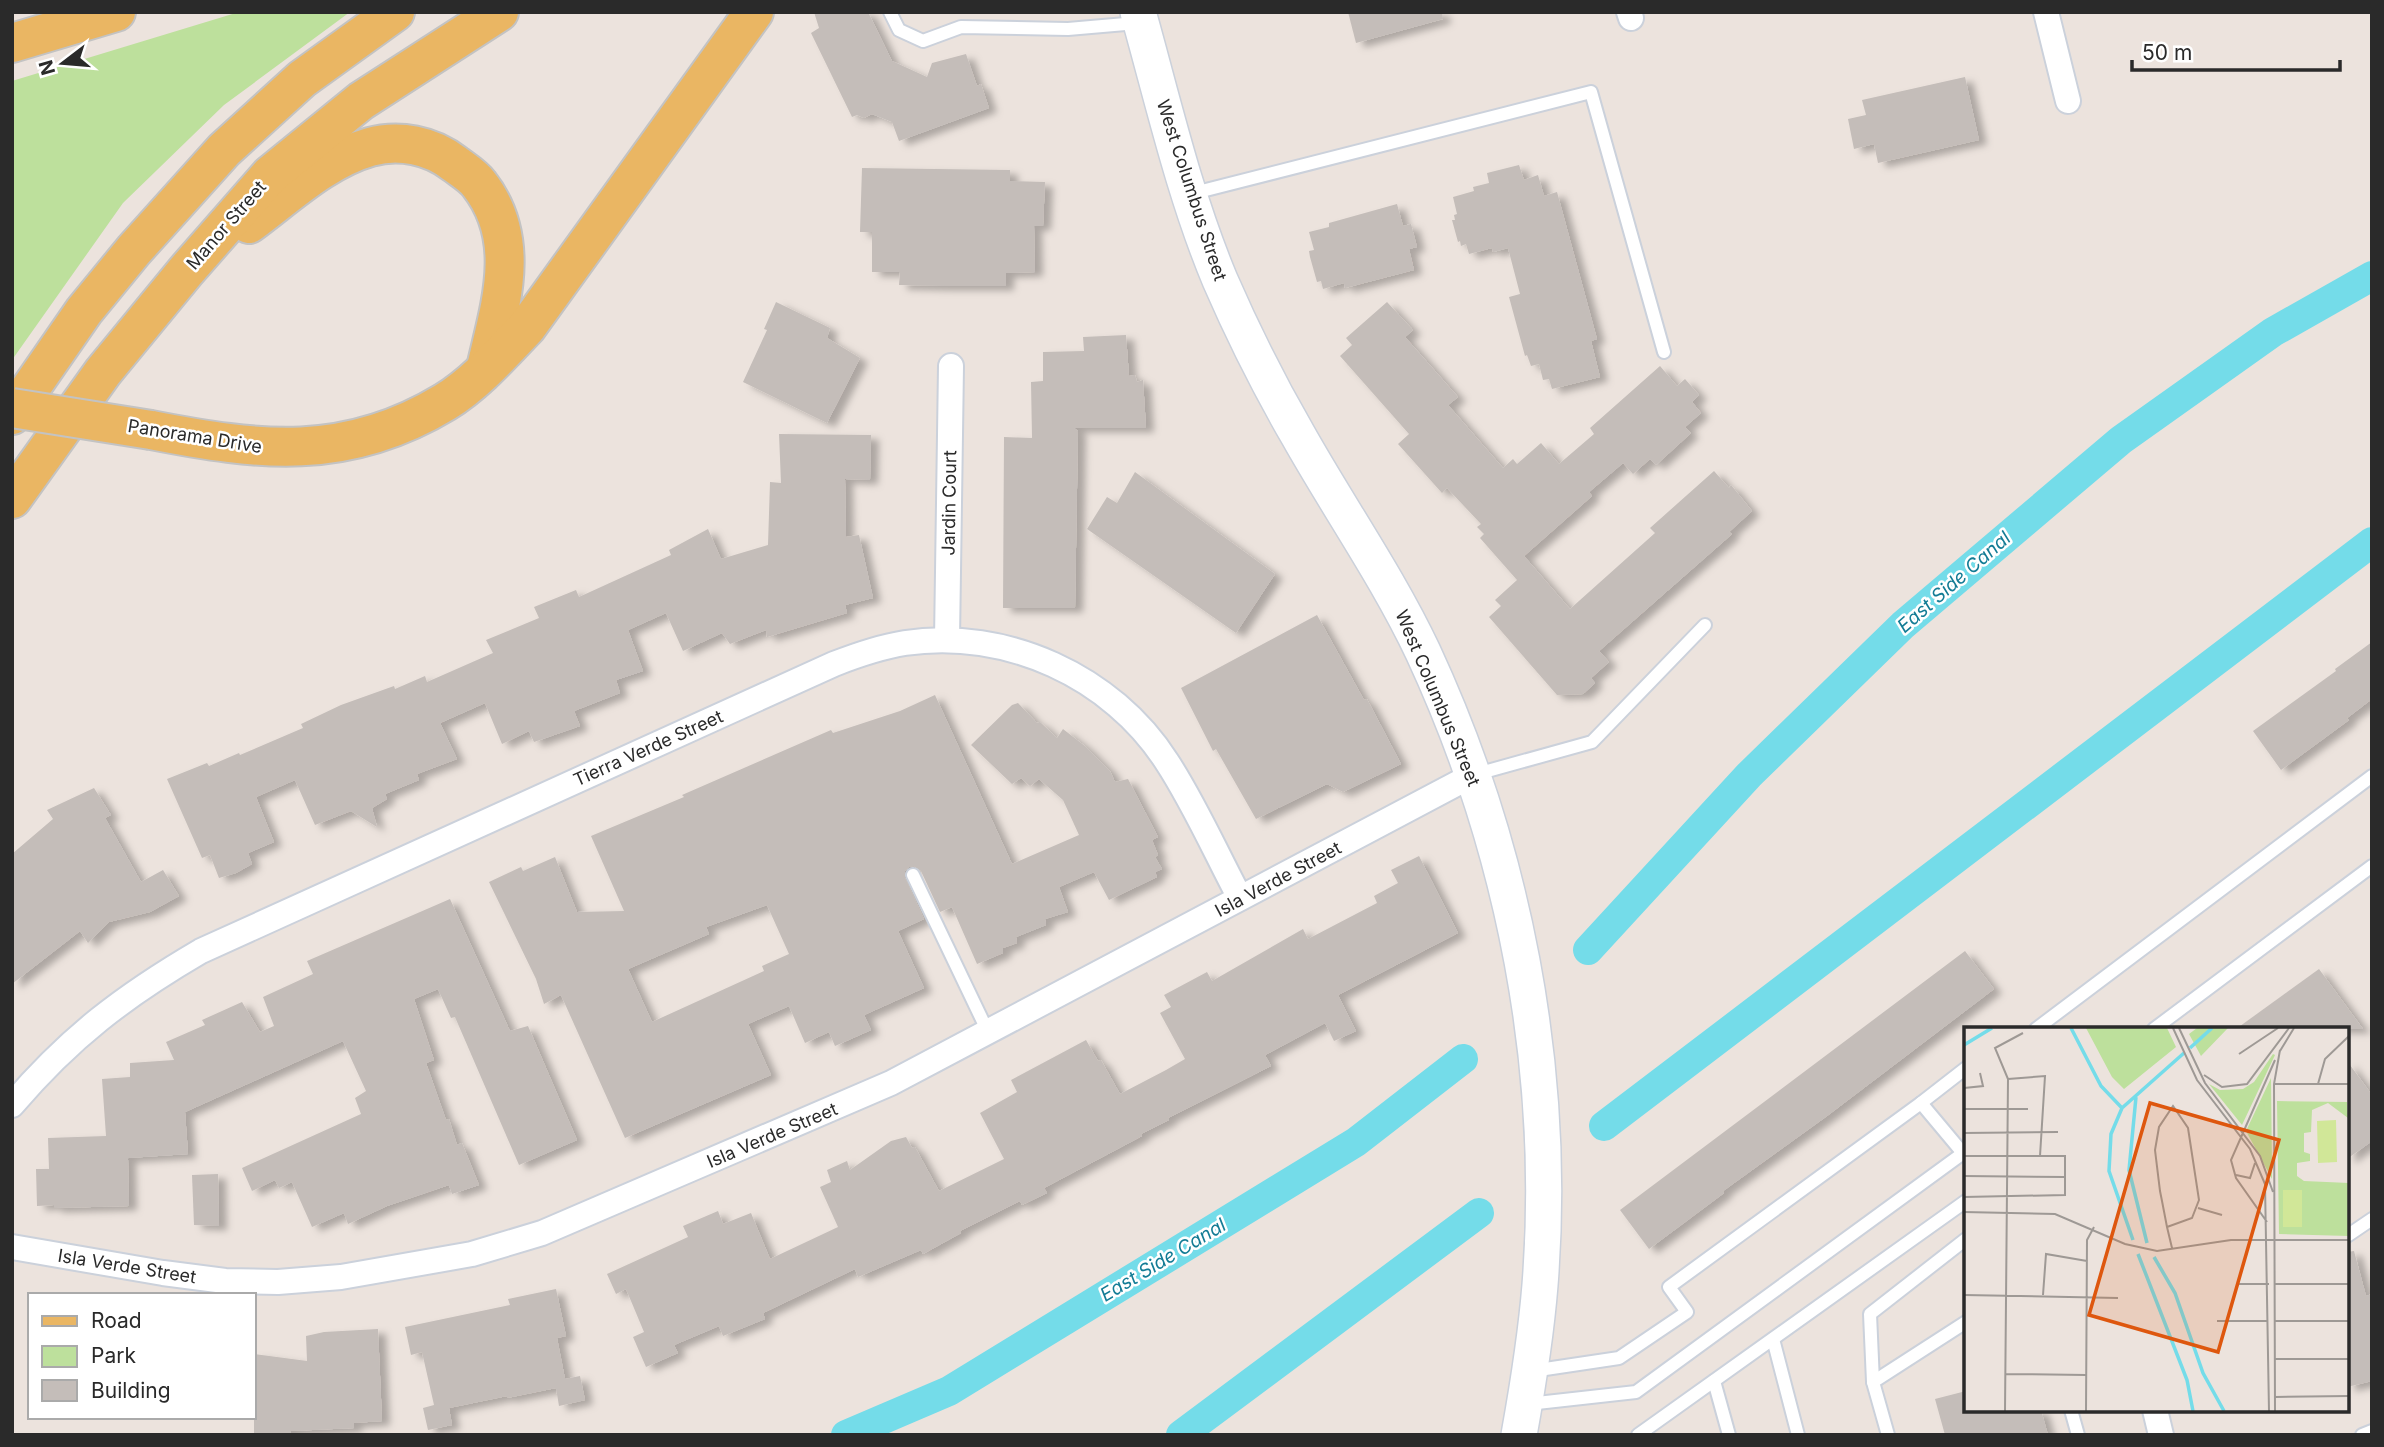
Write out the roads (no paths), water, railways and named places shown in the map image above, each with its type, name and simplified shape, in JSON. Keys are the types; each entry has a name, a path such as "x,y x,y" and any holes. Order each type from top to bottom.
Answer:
{"main road":[{"path":"12,43 116,12"},
{"path":"12,415 84,311 134,250 224,150 302,79 395,12"},
{"name":"Manor Street","path":"12,499 103,372 270,175 360,101 499,12"},
{"name":"Panorama Drive","path":"12,408 264,448 312,447 356,438 406,422 447,401 485,370 527,327 754,12"},
{"name":"West Columbus Street","path":"1139,18 1189,194 1219,278 1256,358 1298,436 1383,574 1423,652 1473,775 1497,853 1518,939 1541,1106 1544,1195 1540,1283 1526,1415"},
{"path":"186,271 333,163 369,148 391,143 414,144 446,157 479,183 494,210 505,240 506,269 485,370"}],"street":[{"path":"2046,12 2068,101"},
{"name":"Jardin Court","path":"947,640 951,366"},
{"name":"Tierra Verde Street","path":"12,1105 41,1071 95,1021 146,983 201,951 834,664 865,652 905,643 947,640 999,646 1039,658 1073,674 1108,697 1138,725 1167,762 1240,898"},
{"name":"Isla Verde Street","path":"12,1247 163,1273 225,1281 278,1282 341,1277 472,1254 542,1233 891,1083 1473,775"},
{"path":"2155,1412 2161,1435"}],"lane":[{"path":"890,12 899,30 922,41 961,27 1068,29 1139,18"},
{"path":"1189,194 1591,92 1664,352"},
{"path":"1473,775 1592,742 1705,625"},
{"path":"2039,1027 2372,776"},
{"path":"2157,1027 2372,866"},
{"path":"913,875 988,1032"},
{"path":"1526,1415 1619,1358 1687,1312 1669,1287 1964,1070"},
{"path":"1526,1415 1636,1392 1964,1152 1921,1103"},
{"path":"1639,1435 1964,1202"},
{"path":"2349,1235 2372,1219"},
{"path":"1888,1435 1873,1382 1870,1314 1964,1240"},
{"path":"1873,1382 1964,1323"},
{"path":"1773,1339 1798,1435"},
{"path":"1714,1381 1729,1435"},
{"path":"2072,1412 2078,1435"},
{"path":"2362,1435 2372,1431"}],"waterway":[{"name":"East Side Canal","path":"1588,950 1749,775 1903,625 2121,440 2273,332 2372,276"},
{"path":"1604,1126 2372,542"},
{"name":"East Side Canal","path":"846,1435 949,1391 1356,1142 1463,1059"},
{"path":"1181,1435 1479,1213"}]}
